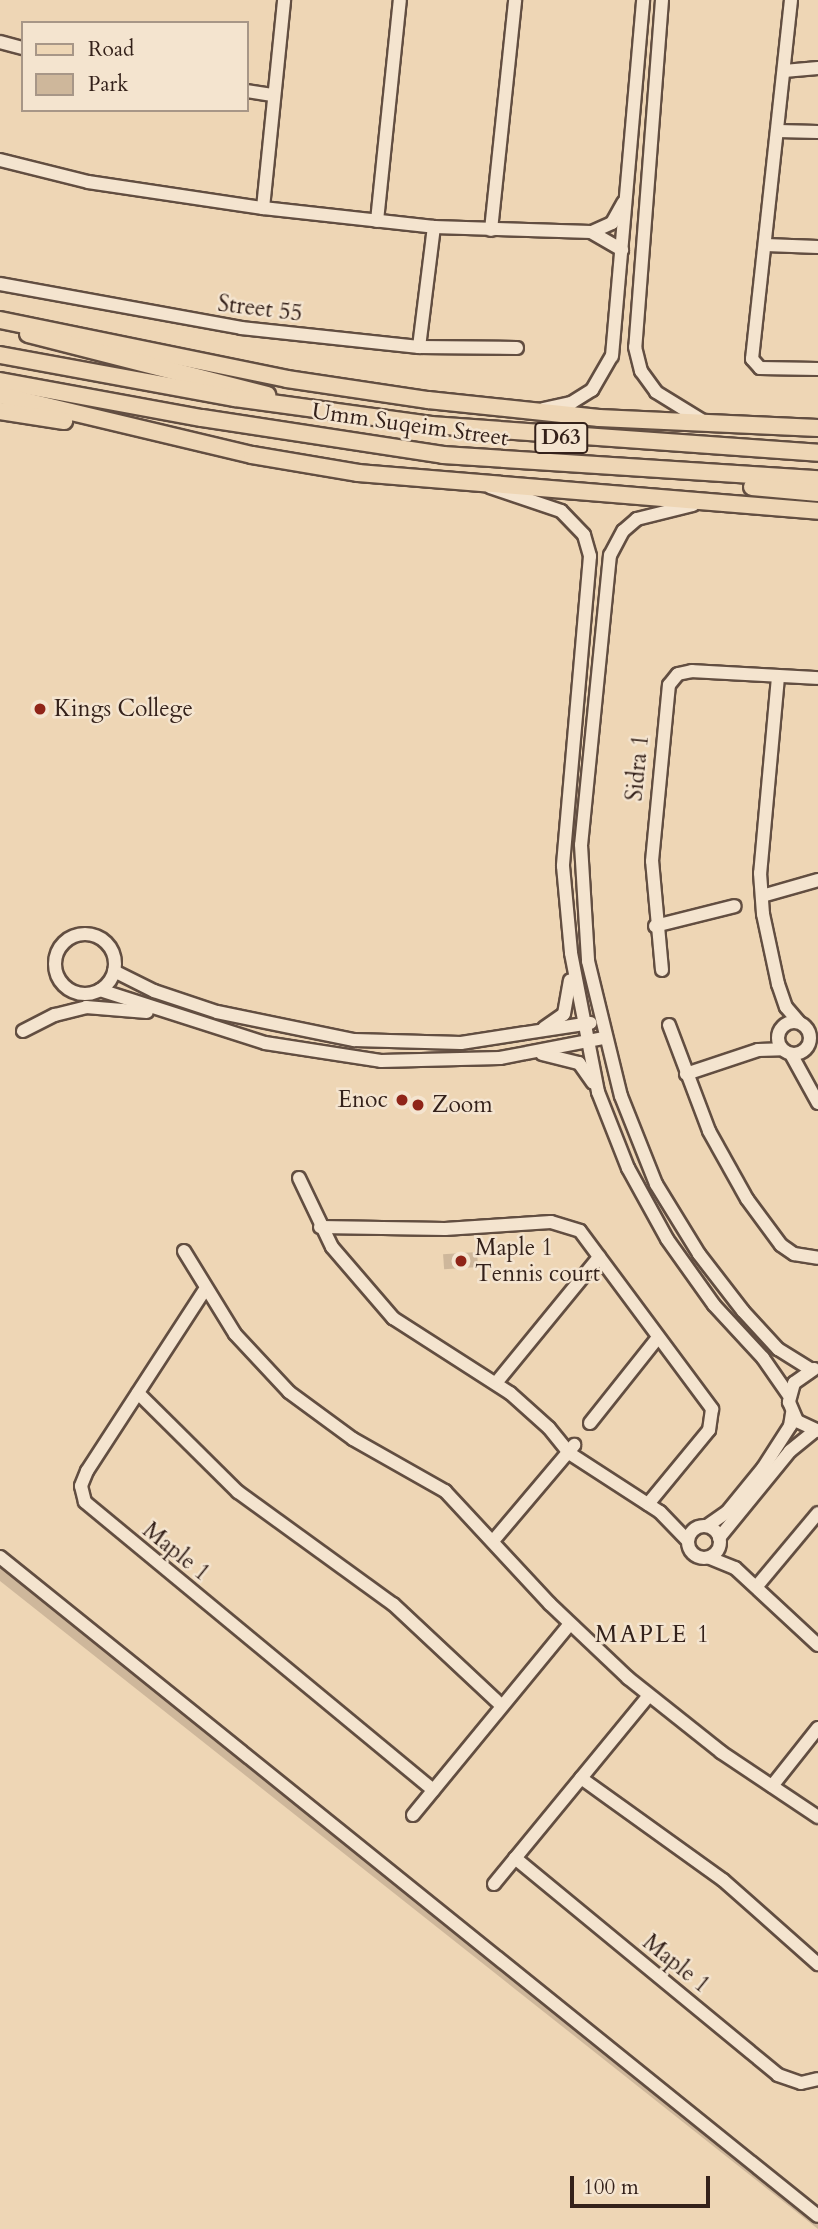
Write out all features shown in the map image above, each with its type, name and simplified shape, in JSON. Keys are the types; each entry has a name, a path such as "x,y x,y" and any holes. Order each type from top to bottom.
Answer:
{"main road":[{"path":"0,320 321,385 527,412 818,428"},
{"name":"Umm Suqeim Street","path":"0,326 203,376 306,408"},
{"name":"Umm Suqeim Street","path":"0,355 306,408 541,436 818,453"},
{"name":"Umm Suqeim Street","path":"0,381 390,447 621,469 818,480"},
{"path":"0,395 252,455"},
{"path":"0,411 358,474 490,487 818,511"},
{"path":"621,469 683,481 818,493"}],"street":[{"path":"263,208 284,0"},
{"path":"377,221 400,0"},
{"path":"491,230 515,0"},
{"path":"527,412 570,402 592,390 607,371 614,339 643,0"},
{"path":"662,0 635,330 636,355 650,386 670,403 707,423"},
{"path":"791,0 754,363 761,368 775,366 818,369"},
{"path":"0,42 21,47"},
{"path":"784,71 818,68"},
{"path":"248,91 273,95"},
{"path":"778,131 818,132"},
{"path":"0,160 88,182 263,208 435,227 592,232 622,250"},
{"path":"592,232 615,219 628,191"},
{"path":"419,346 435,227"},
{"path":"766,245 818,247"},
{"name":"Street 55","path":"0,284 182,319 419,346 517,348"},
{"path":"490,487 561,511 584,535 590,556 565,823 571,953 568,1007 559,1019 532,1034"},
{"path":"598,1092 595,1040 600,1020 588,961 580,884 610,555 623,531 641,517 707,502"},
{"name":"Sidra 1","path":"662,970 655,926 653,839 669,685 685,671 818,678"},
{"path":"778,677 762,827 762,896 783,1001 783,1042 806,1076 818,1103"},
{"path":"762,896 818,880"},
{"path":"655,926 736,906"},
{"path":"100,990 114,971 109,946 95,936 78,935 61,947 55,967 65,986 80,993 100,990 265,1043 381,1061 445,1062 534,1053 595,1040"},
{"path":"571,953 583,1024 595,1040 656,1184 699,1255 765,1337 814,1369 794,1383 790,1397 790,1426 767,1462 747,1474 729,1498 723,1515 702,1527 688,1540"},
{"path":"114,971 154,991 217,1012 318,1035 425,1044 532,1034 600,1020"},
{"path":"783,1001 807,1024 812,1041 806,1076"},
{"path":"23,1031 55,1014 86,1007 119,1006 178,1017"},
{"path":"783,1042 807,1024"},
{"path":"669,1025 686,1074 722,1158 761,1219 794,1254 818,1258"},
{"path":"686,1074 783,1042 812,1041"},
{"path":"534,1053 579,1063 598,1092 628,1168 667,1239 713,1306 763,1358 790,1397"},
{"path":"299,1178 320,1227 352,1276 393,1318 430,1345 496,1383 598,1471 670,1520 688,1540 696,1557 710,1558 735,1568 818,1644"},
{"path":"320,1227 445,1229 558,1222 580,1231 656,1340 706,1397 713,1416 705,1435 648,1504"},
{"path":"184,1251 204,1291 251,1355 289,1392 353,1439 430,1481 458,1502 570,1624 649,1695 818,1817"},
{"path":"496,1383 599,1257"},
{"name":"Maple 1","path":"204,1291 83,1478 85,1502 433,1790"},
{"path":"590,1423 656,1340"},
{"path":"138,1393 223,1479 393,1604 502,1706"},
{"path":"710,1558 720,1541 790,1451 816,1431 792,1413"},
{"path":"493,1541 569,1447"},
{"path":"757,1586 818,1513"},
{"path":"670,1520 702,1527 720,1541 735,1568"},
{"path":"0,1557 818,2216"},
{"path":"413,1815 570,1624"},
{"path":"494,1884 649,1695"},
{"path":"772,1786 818,1728"},
{"path":"581,1778 723,1880 818,1964"},
{"name":"Maple 1","path":"514,1858 778,2075 801,2083 818,2079"}],"green space":[{"name":"Maple 1 Tennis court","path":"477,1252 478,1267 444,1269 443,1254"},
{"path":"0,1553 818,2209 818,2229 0,1581"}],"place":[{"name":"Kings College","path":"40,709"},
{"name":"Enoc","path":"402,1100"},
{"name":"Zoom","path":"418,1105"},
{"name":"Maple 1 Tennis court","path":"461,1261"}],"district":[{"name":"MAPLE 1","path":"653,1635"}]}
